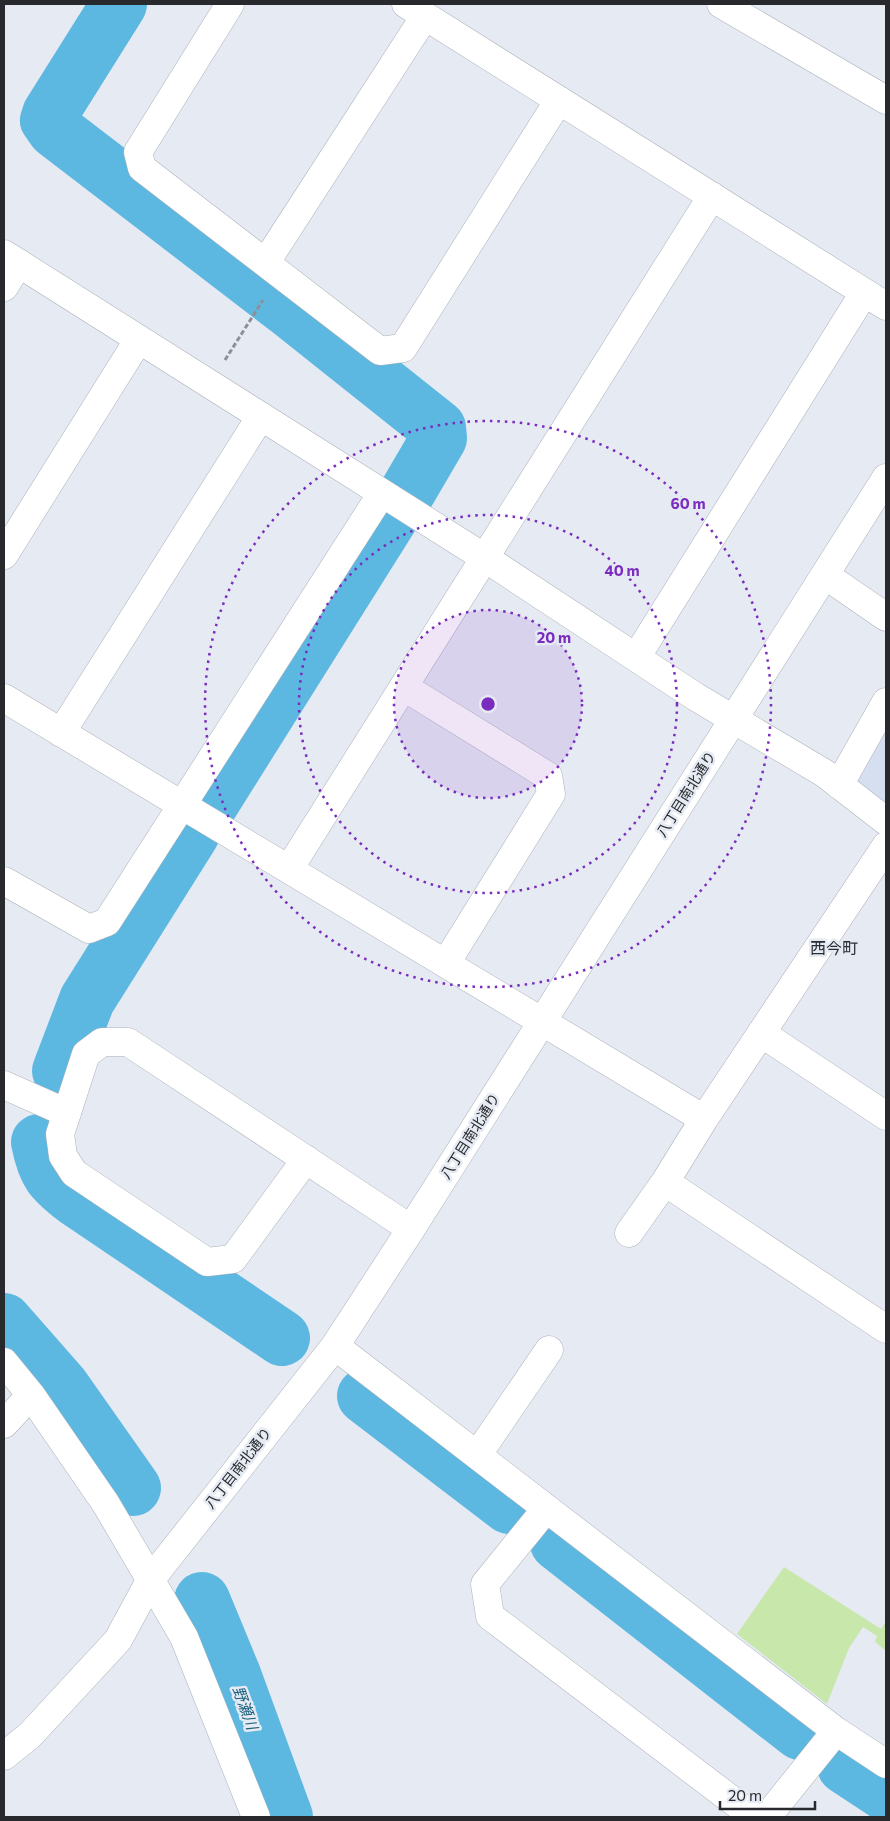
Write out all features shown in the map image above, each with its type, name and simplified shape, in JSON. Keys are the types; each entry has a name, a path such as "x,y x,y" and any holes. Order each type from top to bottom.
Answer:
{"street":[{"path":"230,4 138,152 142,168 380,351 403,348 559,100"},
{"path":"721,4 886,100"},
{"path":"266,262 415,10 875,300 637,656"},
{"path":"289,869 712,196"},
{"path":"4,287 11,259 484,558 637,656 696,697 824,773 886,821"},
{"path":"4,555 140,339"},
{"path":"61,733 261,416"},
{"name":"八丁目南北通り","path":"4,1756 30,1735 118,1640 151,1579 335,1346 412,1229 886,478"},
{"path":"4,881 89,929 107,922 183,807 382,493"},
{"path":"825,574 886,617"},
{"path":"404,687 548,776 551,794 446,963"},
{"path":"4,698 704,1119"},
{"path":"839,785 886,702"},
{"path":"629,1233 886,846"},
{"path":"761,1033 886,1116"},
{"path":"306,1158 233,1259 207,1262 74,1173 63,1156 60,1134 86,1054 102,1042 128,1042 306,1158 412,1229"},
{"path":"4,1085 67,1114"},
{"path":"664,1182 886,1329"},
{"path":"335,1346 836,1731 886,1764"},
{"path":"478,1454 549,1350"},
{"path":"4,1362 31,1395 106,1504 184,1637 256,1817"},
{"path":"4,1424 31,1395"},
{"path":"546,1509 484,1584 490,1616 754,1817"},
{"path":"767,1817 836,1731"}],"path":[{"path":"210,384 263,300"}],"shaded area":[{"path":"886,730 886,803 857,783"}],"green space":[{"path":"784,1567 881,1629 886,1621 886,1651 875,1642 877,1636 863,1627 849,1648 827,1704 737,1634"}],"waterway":[{"path":"119,4 48,120 55,130 291,311 438,428 439,438 408,491"},
{"path":"211,803 390,518"},
{"path":"60,1071 87,1000 192,833"},
{"path":"39,1142 47,1169 55,1181 67,1192 282,1338"},
{"name":"野瀬川","path":"4,1321 62,1387 133,1488"},
{"path":"365,1396 509,1506"},
{"path":"558,1543 800,1732"},
{"name":"野瀬川","path":"202,1600 233,1675 285,1817"},
{"path":"845,1766 886,1793"}],"district":[{"name":"西今町","path":"834,948"}]}
